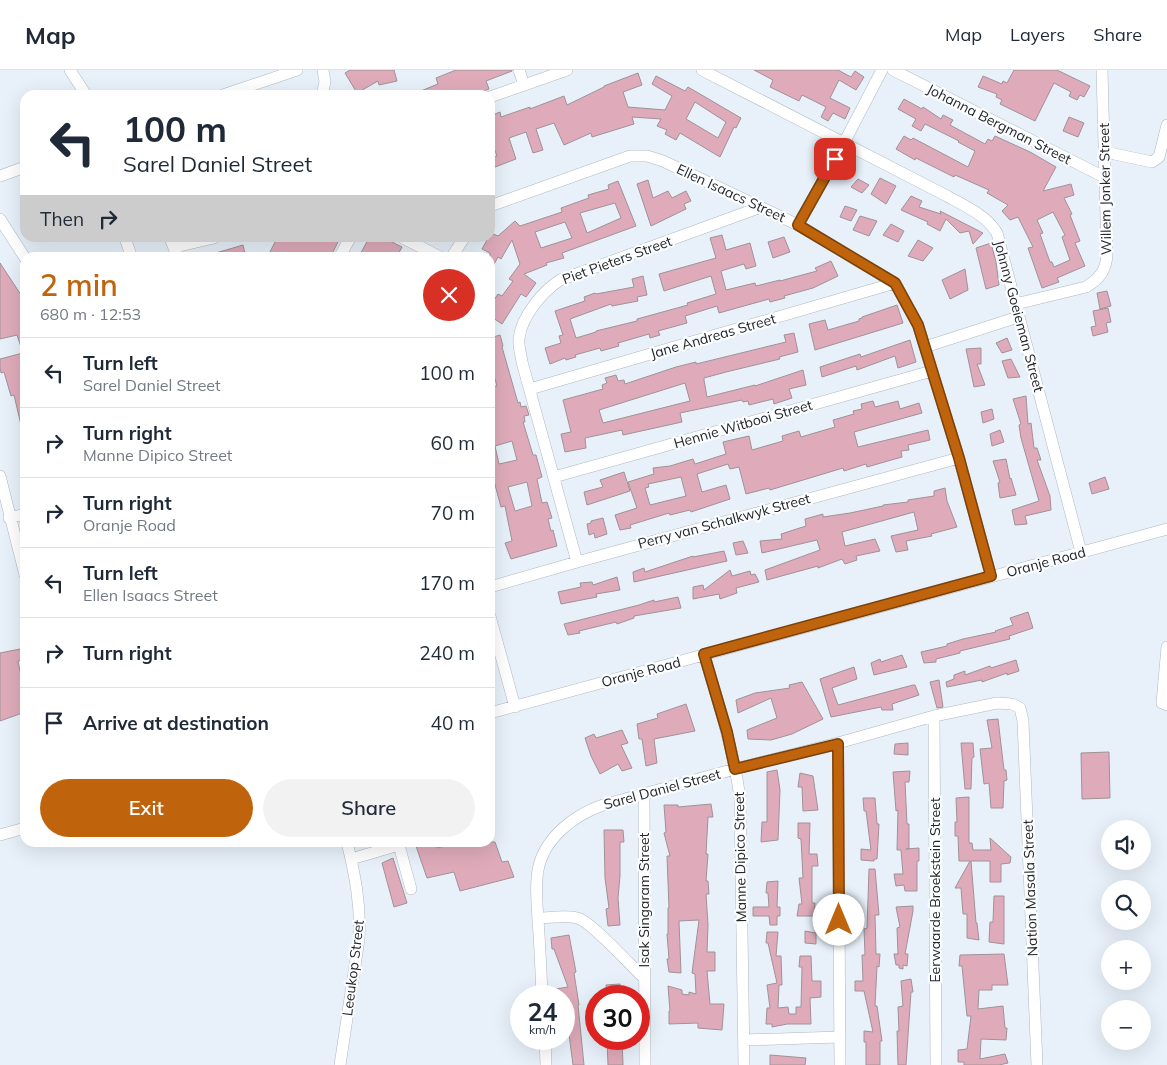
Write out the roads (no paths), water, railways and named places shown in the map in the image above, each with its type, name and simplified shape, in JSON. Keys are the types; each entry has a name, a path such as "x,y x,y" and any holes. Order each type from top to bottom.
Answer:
{"street":[{"path":"70,70 83,90"},
{"path":"238,90 297,70"},
{"path":"323,70 325,82 323,90"},
{"path":"519,70 524,86"},
{"path":"495,95 567,70"},
{"name":"Johnny Goeieman Street","path":"702,70 955,200 971,209 991,225 997,233 1081,552"},
{"path":"798,225 882,70"},
{"name":"Johanna Bergman Street","path":"893,70 1106,178"},
{"name":"Willem Jonker Street","path":"1016,304 1086,287 1100,277 1104,270 1107,256 1106,178 1100,71"},
{"path":"1105,152 1152,162 1159,156 1167,125"},
{"name":"Ellen Isaacs Street","path":"495,204 630,156 648,156 663,161 798,225 895,283"},
{"path":"0,176 20,169"},
{"name":"Piet Pieters Street","path":"577,562 522,362 520,336 535,303 542,294 560,280 762,207"},
{"path":"0,219 21,252"},
{"path":"175,247 197,242"},
{"path":"411,242 430,252"},
{"path":"895,283 918,325 959,458 991,576"},
{"name":"Jane Andreas Street","path":"530,389 895,283"},
{"path":"925,347 1018,317"},
{"name":"Hennie Witbooi Street","path":"554,477 932,371"},
{"name":"Perry van Schalkwyk Street","path":"495,587 577,562 959,458"},
{"path":"0,476 20,557"},
{"path":"9,518 20,515"},
{"name":"Oranje Road","path":"495,712 1167,529"},
{"path":"495,634 515,707"},
{"path":"1167,647 1162,703 1167,705"},
{"name":"Manne Dipico Street","path":"704,654 727,732 740,799 744,1065"},
{"name":"Sarel Daniel Street","path":"541,985 536,888 538,870 545,853 555,837 568,824 588,810 735,769 838,744 934,716 997,703 1021,705"},
{"path":"1021,705 1042,1065"},
{"name":"Nation Masala Street","path":"1021,705 1024,732 1037,1065"},
{"name":"Eerwaarde Broekstein Street","path":"934,716 936,1065"},
{"path":"838,744 840,1065"},
{"name":"Isak Singaram Street","path":"644,795 645,1065"},
{"path":"0,835 20,829"},
{"name":"Leeukop Street","path":"340,1065 358,948 360,921 358,895 348,847"},
{"path":"351,858 389,847"},
{"path":"400,847 411,889"},
{"path":"538,918 568,917 583,920 645,979"},
{"path":"744,1040 839,1037"},
{"path":"545,1050 546,1065"}]}
